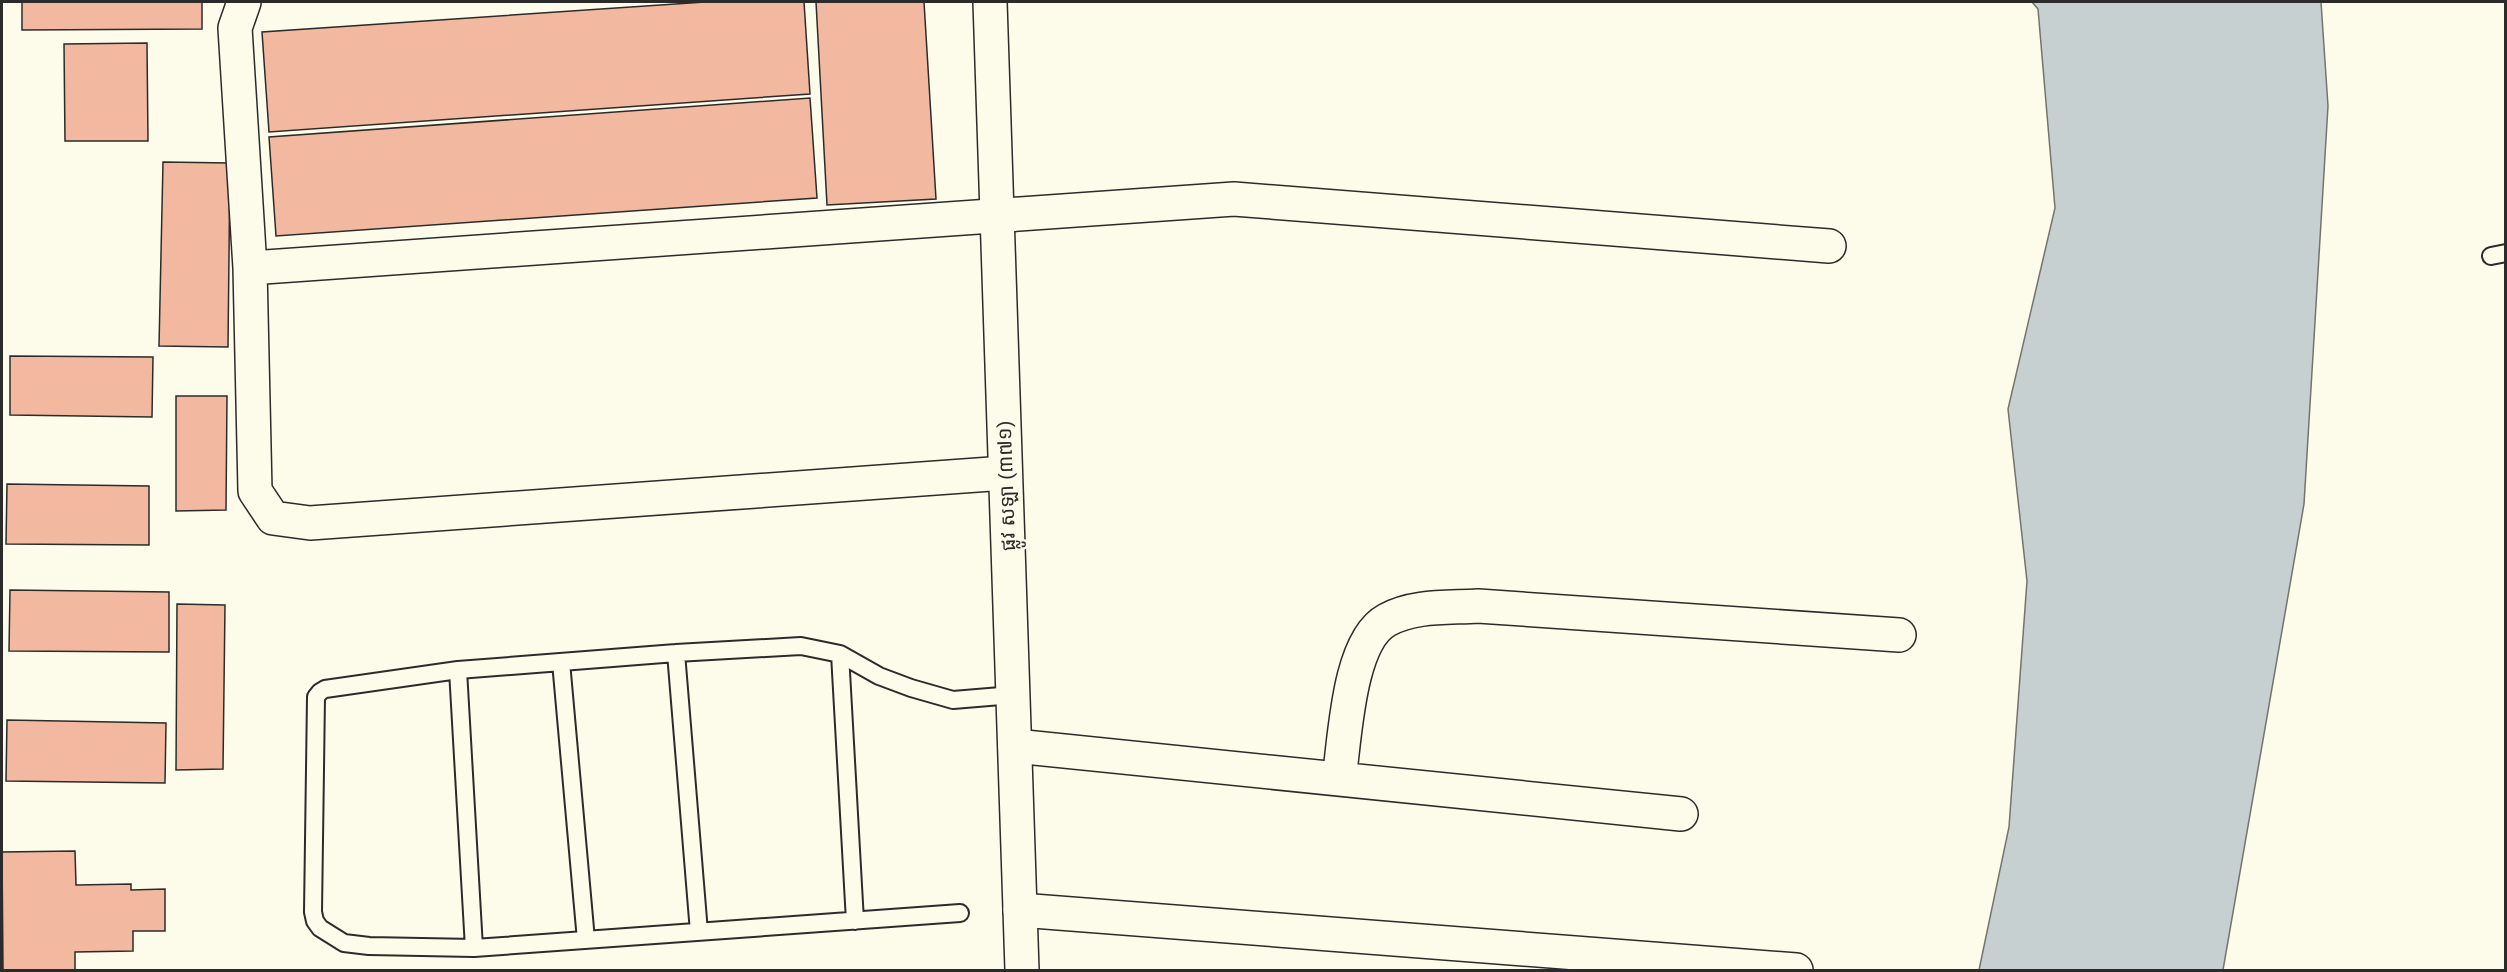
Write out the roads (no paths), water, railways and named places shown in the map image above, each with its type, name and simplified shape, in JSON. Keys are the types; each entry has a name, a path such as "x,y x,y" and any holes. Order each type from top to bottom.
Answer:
{"street":[{"path":"244,2 235,28 250,268 255,491 273,518 310,523 1005,473"},
{"name":"ផ្លូវ សឡា (៣៧១)","path":"990,2 1022,970"},
{"path":"250,268 1234,199 1829,246"},
{"path":"1339,779 1353,679 1364,644 1386,620 1421,609 1478,606 1899,635"},
{"path":"1015,746 1681,814"},
{"path":"1020,910 1796,970"}],"lane":[{"path":"960,913 474,948 369,946 344,943 320,928 313,912 316,697 326,689 459,670 801,646 840,654 879,676 953,700 1013,695"},
{"path":"676,653 699,932"},
{"path":"840,654 855,921"},
{"path":"561,662 586,940"},
{"path":"459,670 474,948"}]}
